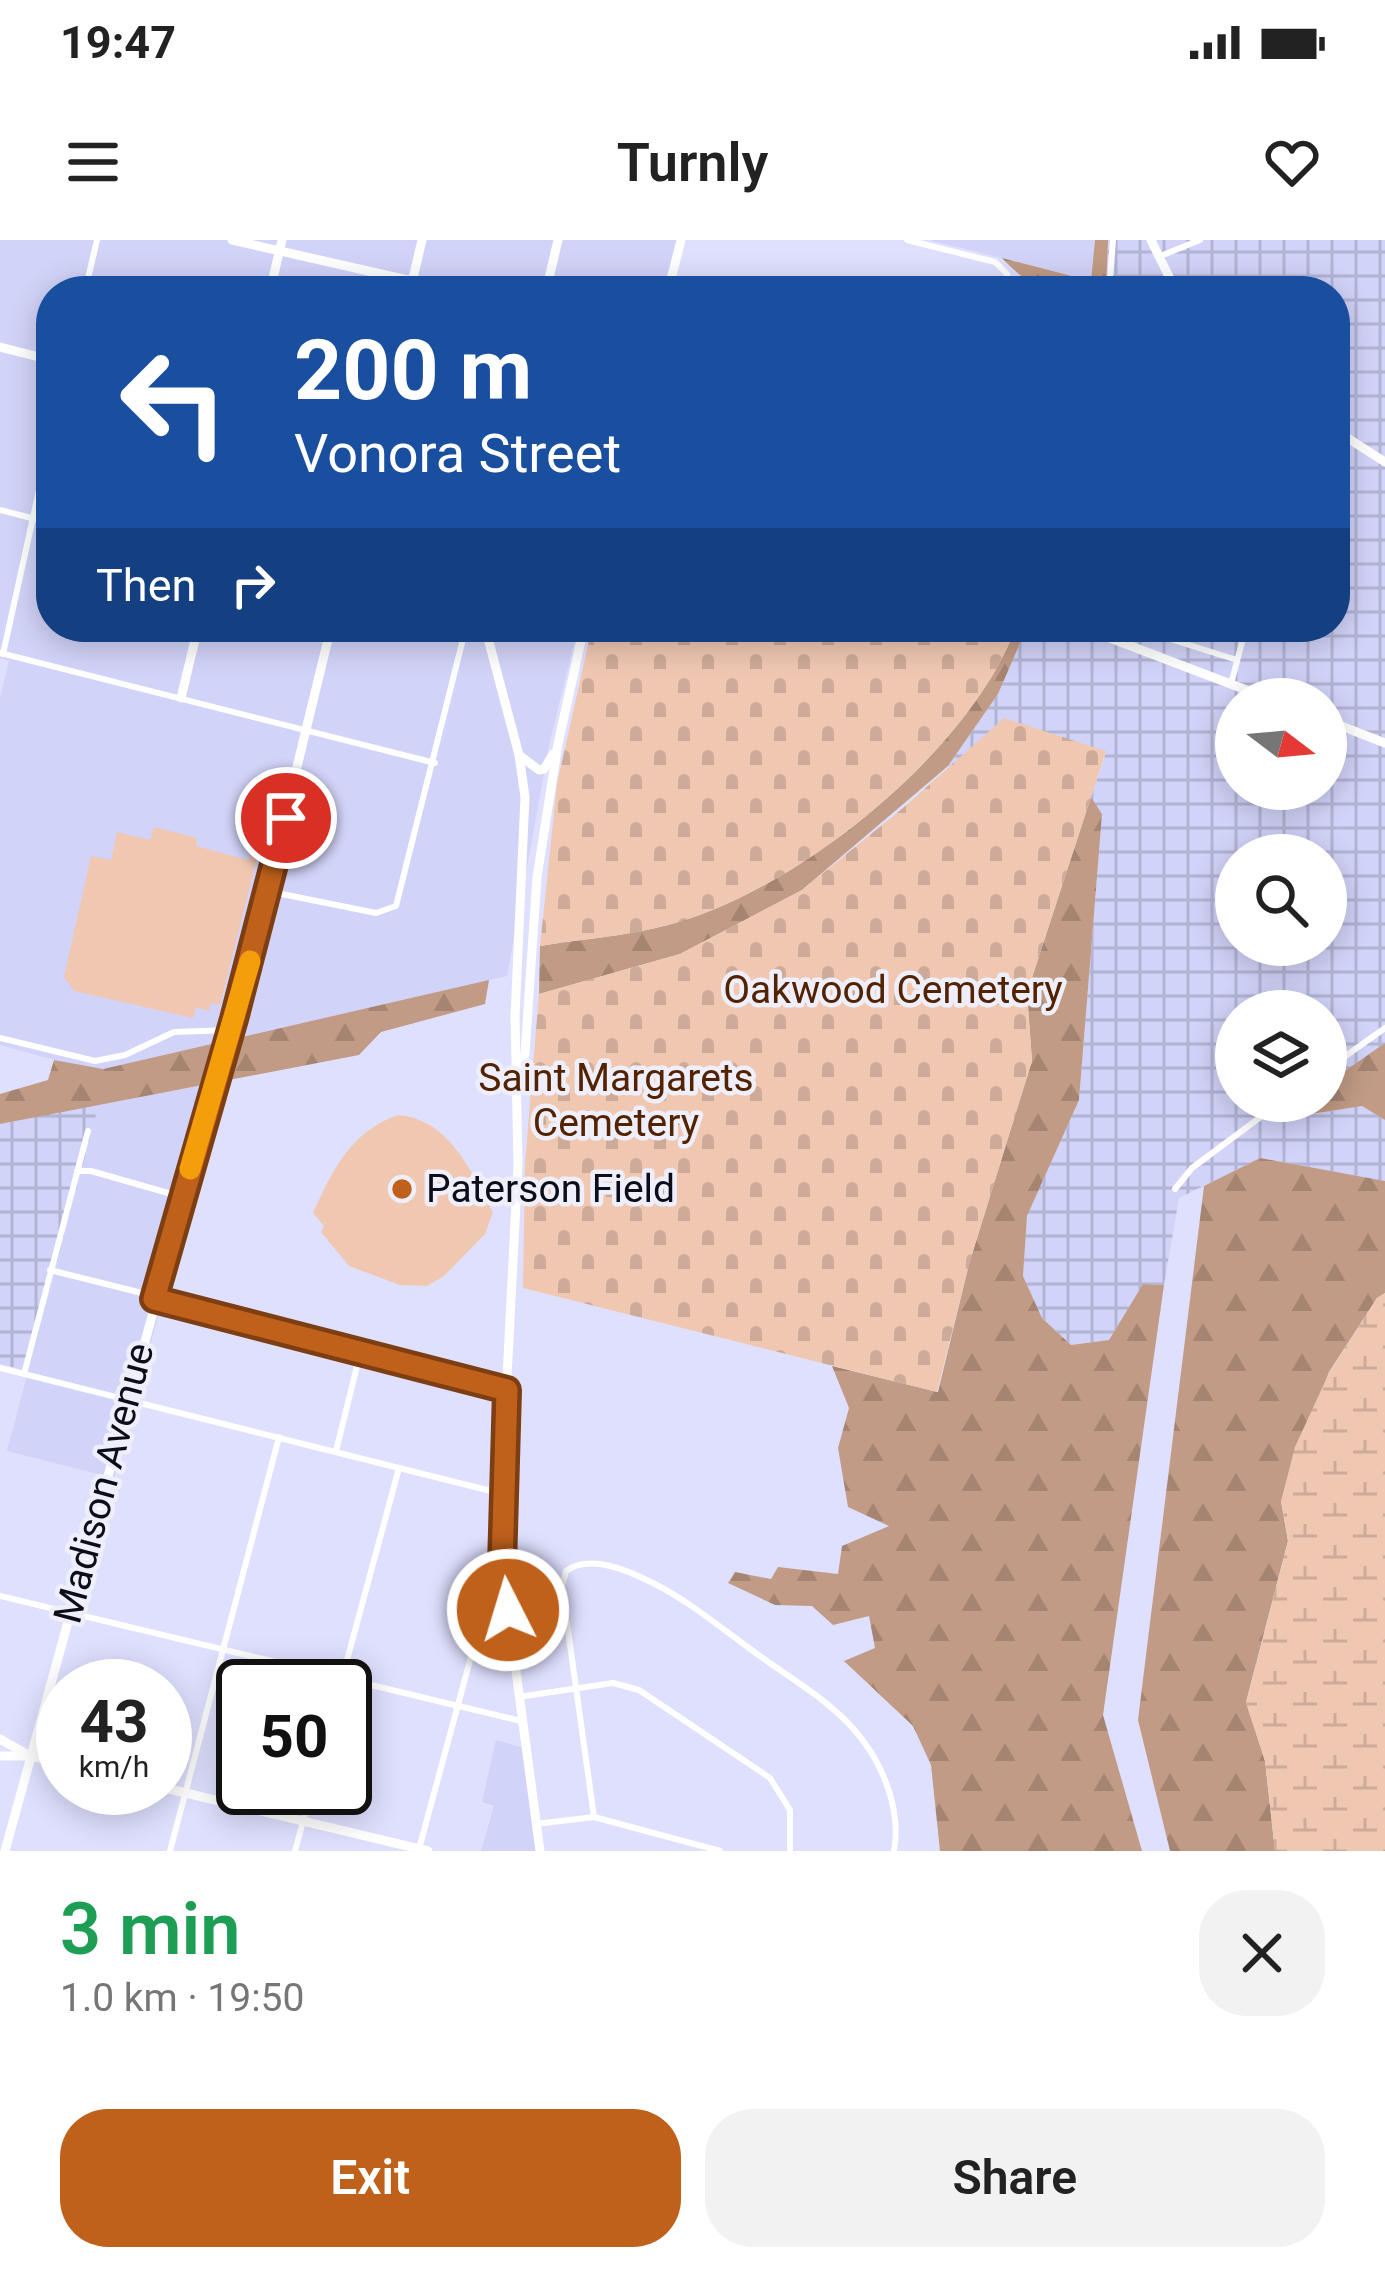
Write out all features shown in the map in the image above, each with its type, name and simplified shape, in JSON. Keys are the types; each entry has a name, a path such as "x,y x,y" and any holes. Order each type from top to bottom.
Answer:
{"main road":[{"path":"232,240 281,246 378,276"},
{"path":"413,276 422,240"},
{"path":"550,276 558,240"},
{"path":"672,276 681,240"},
{"path":"1151,240 1168,276"},
{"path":"274,276 281,246"},
{"path":"0,347 36,356"},
{"path":"1350,440 1385,462"},
{"path":"181,698 194,642"},
{"name":"Madison Avenue","path":"4,1851 231,1030 329,642"},
{"path":"489,642 519,755 526,821 515,1016 514,1058 519,1071"},
{"path":"539,1851 502,1566 503,1494 519,1071 525,1054 534,911 577,642"},
{"path":"1120,642 1215,678"},
{"path":"1347,728 1385,742"},
{"path":"519,755 533,768 544,770 558,744"},
{"path":"522,910 534,911"},
{"path":"0,1739 30,1756"},
{"path":"0,1756 36,1757"},
{"path":"192,1794 422,1850"}],"street":[{"path":"89,276 97,240"},
{"path":"907,240 945,245 995,262 1007,276"},
{"path":"1109,276 1113,240"},
{"path":"1158,257 1201,240"},
{"path":"36,501 2,653 435,763"},
{"path":"0,510 36,519"},
{"path":"267,891 376,913 393,909 435,763 463,642"},
{"path":"1187,642 1237,660"},
{"path":"1232,678 1242,642"},
{"path":"1347,1055 1385,1028"},
{"path":"0,1038 95,1061 119,1057 174,1032 231,1030"},
{"path":"1174,1189 1192,1168 1254,1122"},
{"path":"24,1374 88,1131"},
{"path":"77,1171 182,1198"},
{"path":"50,1270 507,1390"},
{"path":"336,1451 360,1354"},
{"path":"0,1368 503,1494"},
{"path":"192,1771 279,1437"},
{"path":"347,1659 399,1468"},
{"path":"594,1816 562,1593 566,1570 579,1563 632,1574 667,1590 840,1715 865,1743 885,1780 894,1817 894,1851"},
{"path":"422,1850 492,1579 502,1566"},
{"path":"0,1596 257,1659"},
{"path":"518,1697 614,1683 632,1687 766,1773 790,1810 790,1851"},
{"path":"372,1689 521,1721"},
{"path":"170,1851 180,1815"},
{"path":"295,1851 305,1815"},
{"path":"536,1824 594,1816 720,1851"}],"shaded area":[{"path":"0,240 677,240 668,276 36,276 36,642 574,642 550,741 507,976 103,1069 0,1045 0,698 9,661 0,658"},
{"path":"929,240 1095,240 1092,276 1072,276"},
{"path":"1108,240 1385,240 1385,1043 1347,1069 1347,990 1215,990 1215,1122 1347,1122 1347,1108 1362,1106 1385,1120 1385,1181 1260,1158 1179,1198 1164,1285 1143,1284 1109,1340 1071,1345 1042,1318 1023,1276 1027,1216 1079,1100 1102,814 1091,797 1106,752 948,766 998,694 1021,642 1350,642 1350,276 1107,276"},
{"path":"222,1082 114,1478 7,1451 99,1104"},
{"path":"99,1104 28,1371 0,1364 0,1124"},
{"path":"496,1740 528,1749 543,1851 481,1851 494,1806 482,1802"}],"green space":[{"path":"1095,240 1108,240 1107,276 1091,276"},
{"path":"1002,258 1072,276 1022,276"},
{"name":"Oakwood Cemetery","path":"589,642 1009,642 960,722 873,810 770,882 718,908 668,925 540,946 557,784"},
{"path":"1009,642 1021,642 998,694 948,766 802,890 680,954 539,994 540,946 652,929 718,908 822,849 919,768 960,722"},
{"name":"Saint Margarets Cemetery","path":"1004,718 1106,751 1027,993 1032,1061 969,1264 937,1392 523,1288 525,1163 539,994 680,954 802,890"},
{"path":"1091,797 1102,814 1079,1100 1027,1216 1023,1276 1042,1318 1071,1345 1109,1340 1143,1284 1164,1285 1103,1715 1142,1851 940,1851 931,1765 913,1726 844,1661 875,1648 869,1616 833,1625 812,1606 775,1605 728,1583 735,1572 771,1579 778,1567 838,1574 842,1546 889,1526 848,1507 838,1448 849,1408 832,1366 938,1392 969,1264 1032,1061 1027,993"},
{"path":"154,827 197,838 196,846 248,860 257,858 220,1005 211,1003 209,1011 196,1007 193,1018 74,991 64,977 91,856 111,860 117,832 150,840"},
{"path":"489,980 485,1004 381,1032 359,1055 0,1124 0,1094 48,1080 54,1060 103,1069"},
{"path":"1385,1043 1385,1120 1362,1106 1347,1108 1347,1069"},
{"name":"Paterson Field","path":"398,1115 431,1126 445,1137 467,1164 493,1212 485,1234 444,1276 427,1286 400,1285 349,1266 321,1232 324,1226 313,1213 355,1142"},
{"path":"1260,1158 1385,1181 1385,1293 1377,1298 1329,1372 1281,1501 1288,1541 1246,1702 1265,1761 1275,1851 1170,1851 1138,1720 1204,1186"},
{"path":"1385,1293 1385,1851 1275,1851 1265,1761 1246,1703 1288,1541 1281,1501 1295,1447 1329,1373 1377,1298"}],"slow traffic":[{"path":"190,1169 250,961"}],"place":[{"name":"Paterson Field","path":"402,1189"}],"route":[{"path":"286,818 154,1299 507,1390 502,1566 508,1610"}]}
